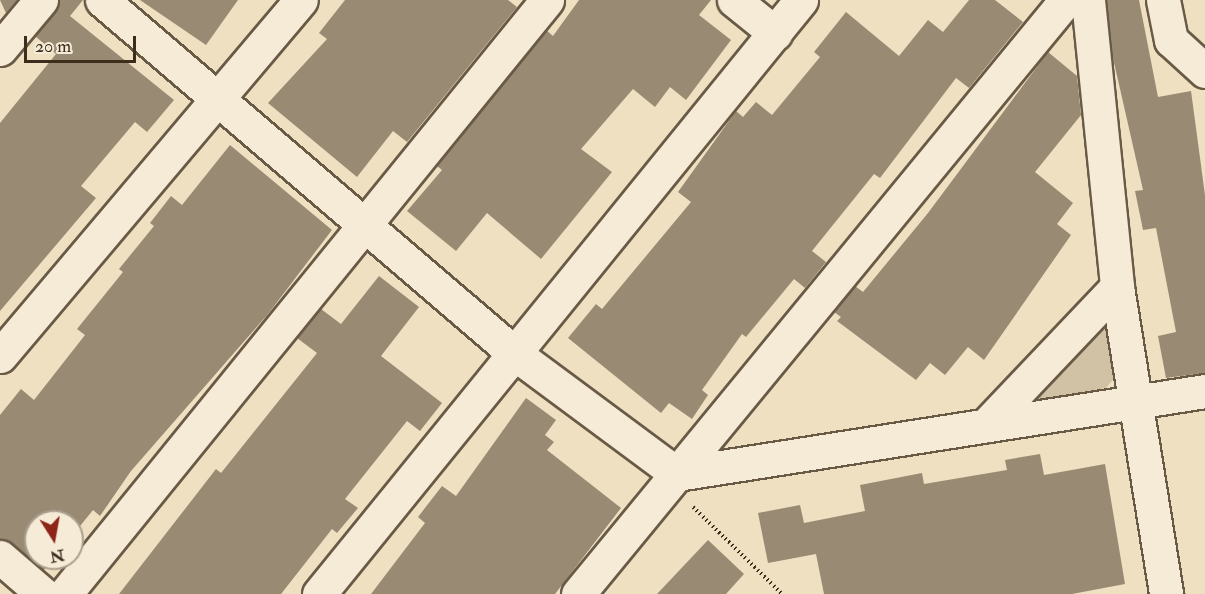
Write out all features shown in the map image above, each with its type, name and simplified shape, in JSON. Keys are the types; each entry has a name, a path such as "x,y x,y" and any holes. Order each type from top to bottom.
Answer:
{"street":[{"path":"0,50 41,0"},
{"path":"102,0 360,224 514,353 677,474 1205,391"},
{"path":"0,356 301,0"},
{"path":"65,594 360,224 547,0"},
{"path":"734,0 775,33"},
{"path":"319,594 801,0"},
{"path":"578,594 1066,0"},
{"path":"1088,0 1117,287 1166,594"},
{"path":"1163,0 1171,40 1205,71"},
{"path":"986,425 1117,287"},
{"path":"0,557 43,594"}],"path":[{"path":"677,474 679,493 782,594"}],"shaded area":[{"path":"1107,309 1117,375 1106,388 1030,401"}],"building":[{"path":"0,0 17,0 6,13"},
{"path":"59,0 83,0 70,16 174,100 147,132 135,122 81,186 96,198 0,311 0,123 56,54 35,36"},
{"path":"140,0 238,0 206,45"},
{"path":"345,0 508,0 517,7 407,142 393,131 357,177 268,103 327,39 319,33"},
{"path":"579,0 711,0 699,15 731,40 686,100 670,87 655,107 633,89 581,149 612,172 541,259 487,213 456,251 407,211 442,170 437,166 546,30 553,36"},
{"path":"969,0 995,0 1023,22 969,88 956,78 880,178 874,174 812,251 826,262 805,288 794,279 746,337 742,334 702,390 708,395 692,419 669,403 661,413 568,338 596,304 602,309 691,202 678,192 736,111 743,117 756,102 772,115 820,57 814,52 846,12 899,56 928,20 943,32"},
{"path":"1107,0 1139,0 1158,97 1191,91 1205,195 1205,373 1166,378 1158,336 1176,332 1156,228 1143,230 1135,191 1143,190 1113,58"},
{"path":"1048,52 1077,76 1081,115 1035,172 1073,203 1057,224 1071,235 984,360 968,347 945,375 930,363 916,380 837,321 841,317 834,312 855,286 863,292 928,213"},
{"path":"230,145 332,230 268,314 131,471 100,516 93,510 84,521 84,510 24,510 24,556 0,539 0,415 21,389 34,400 85,335 77,329 123,272 119,269 154,226 150,223 171,196 182,205"},
{"path":"379,276 419,307 381,356 442,403 420,431 407,421 345,499 358,508 337,533 332,529 281,594 119,594 216,469 221,473 317,353 297,338 321,309 341,324"},
{"path":"526,398 556,420 545,435 554,442 547,450 621,508 555,594 371,594 425,523 418,517 442,486 456,496"},
{"path":"1040,454 1044,475 1105,464 1125,584 1072,594 824,594 816,554 768,563 758,513 800,505 804,523 865,511 860,485 922,473 924,484 1007,470 1005,460"},
{"path":"708,540 744,574 726,594 657,594"}]}
